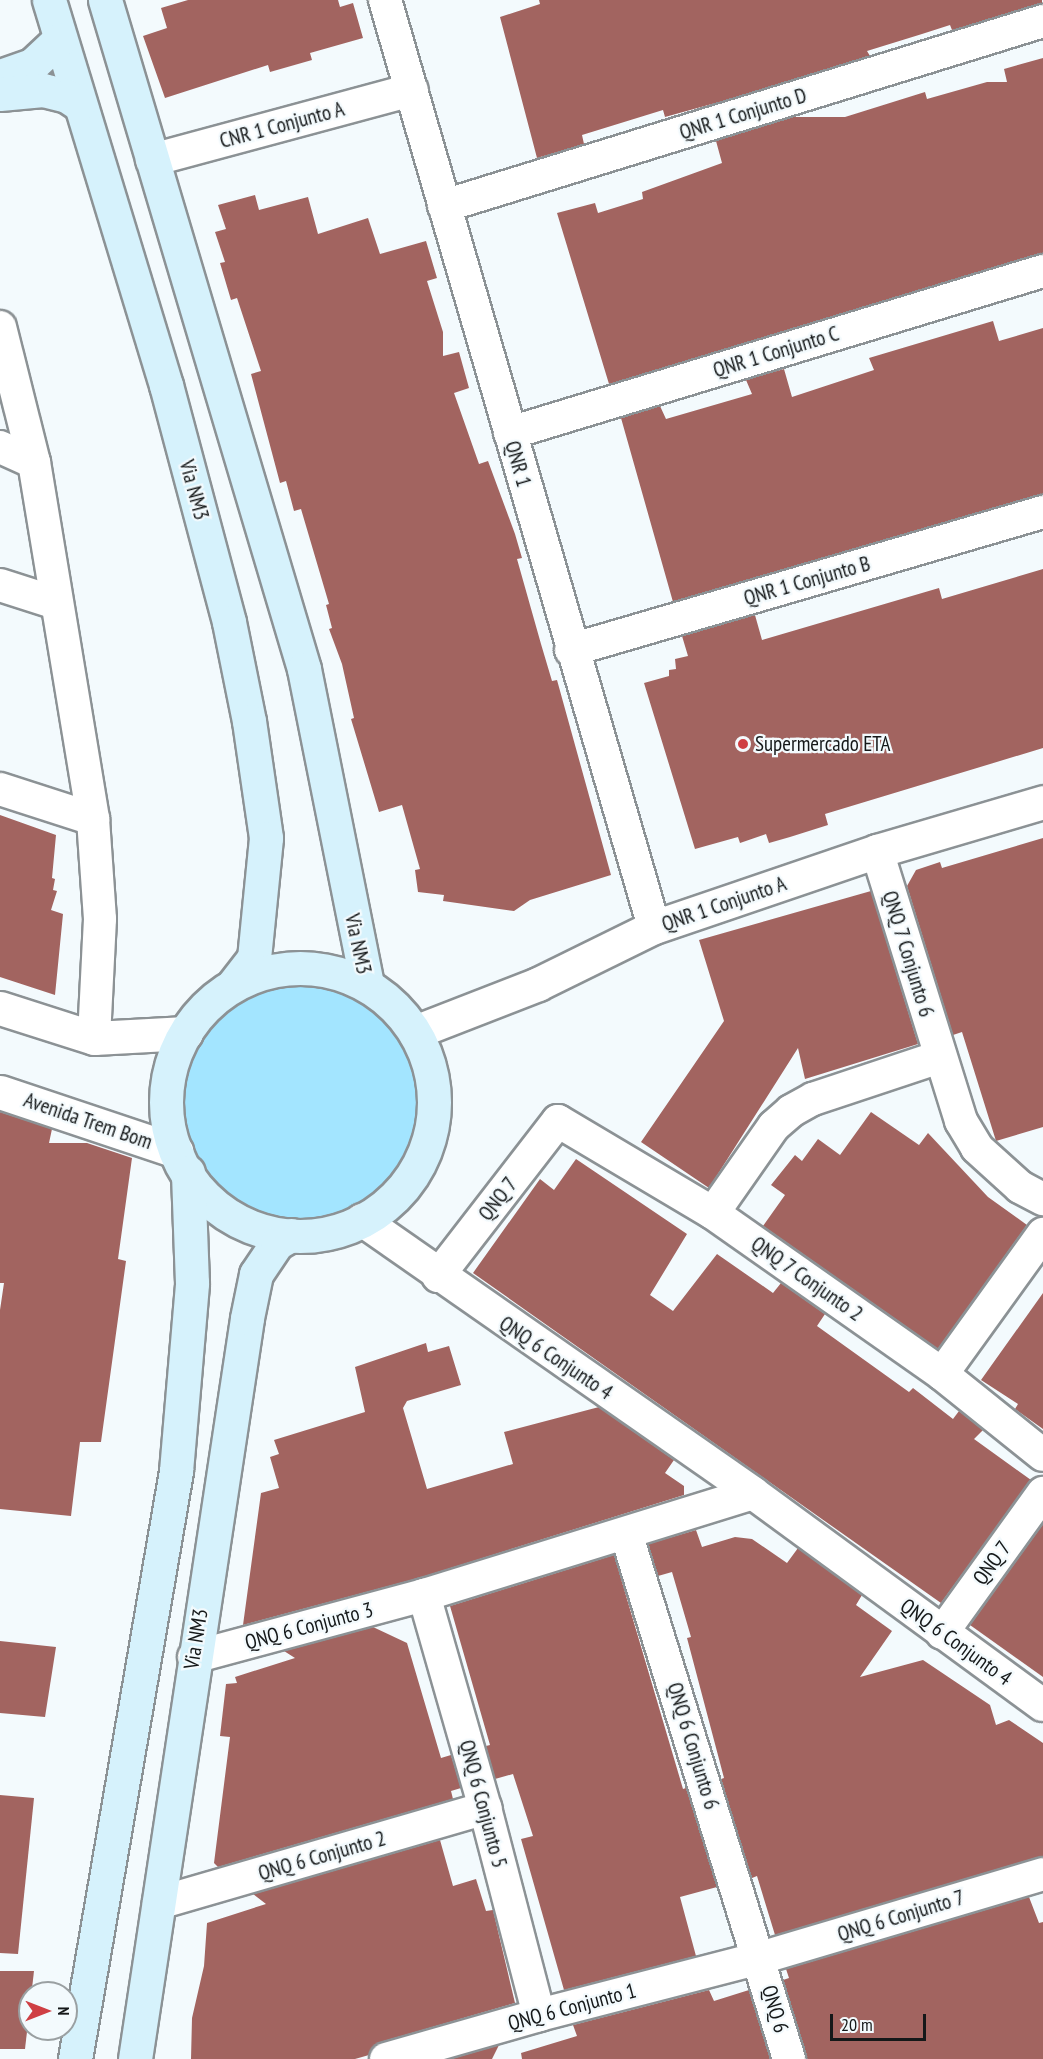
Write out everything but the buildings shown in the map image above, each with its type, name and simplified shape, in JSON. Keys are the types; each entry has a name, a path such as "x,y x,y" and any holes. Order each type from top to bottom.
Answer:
{"main road":[{"name":"Via NM3","path":"49,0 166,385 229,622 249,721 266,838 254,958 233,985"},
{"name":"Via NM3","path":"105,0 304,669 367,985"},
{"path":"0,76 32,65 60,39"},
{"path":"0,94 43,90 67,96 79,104"},
{"path":"75,2059 176,1471 192,1283 182,1162 166,1107 172,1061 193,1020 233,985 269,969 339,973 367,985 397,1006 423,1045 435,1089 432,1132 415,1172 387,1204 351,1227 309,1236 266,1232 227,1215 196,1186 182,1162"},
{"name":"Via NM3","path":"135,2059 194,1657 256,1274 277,1243 291,1235"}],"street":[{"name":"QNR 1","path":"385,0 571,650 654,927"},
{"name":"QNR 1 Conjunto D","path":"444,206 1043,21"},
{"name":"CNR 1 Conjunto A","path":"152,160 412,90"},
{"name":"QNR 1 Conjunto C","path":"510,433 1043,271"},
{"path":"0,327 34,462 93,819 100,919 94,1038"},
{"path":"0,447 34,462"},
{"name":"QNR 1 Conjunto B","path":"571,650 1043,512"},
{"path":"0,585 56,603"},
{"path":"0,789 93,819"},
{"name":"QNR 1 Conjunto A","path":"415,1032 538,984 654,927 877,851 1043,802"},
{"name":"QNQ 7 Conjunto 6","path":"877,851 939,1057 961,1121 976,1148 1020,1187 1043,1199"},
{"path":"0,1008 94,1038 186,1033"},
{"path":"713,1213 774,1126 791,1112 813,1099 939,1057"},
{"name":"Avenida Trem Bom","path":"0,1092 182,1162"},
{"name":"QNQ 7 Conjunto 2","path":"558,1121 713,1213 942,1374 1043,1455"},
{"name":"QNQ 7","path":"438,1276 558,1121"},
{"name":"QNQ 6 Conjunto 4","path":"362,1220 438,1276 753,1493 1043,1705"},
{"path":"942,1374 1043,1234"},
{"path":"424,1595 753,1493"},
{"name":"QNQ 7","path":"942,1633 1043,1493"},
{"name":"QNQ 6 Conjunto 6","path":"626,1533 760,1959"},
{"name":"QNQ 6 Conjunto 3","path":"194,1657 424,1595"},
{"name":"QNQ 6 Conjunto 5","path":"424,1595 485,1808 539,2015"},
{"name":"QNQ 6 Conjunto 2","path":"159,1903 485,1808"},
{"name":"QNQ 6 Conjunto 7","path":"760,1959 1043,1874"},
{"name":"QNQ 6 Conjunto 1","path":"386,2059 539,2015 760,1959"},
{"name":"QNQ 6","path":"760,1959 789,2059"}],"shaded area":[{"path":"301,968 327,971 352,978 375,991 395,1007 411,1027 424,1050 431,1075 434,1101 431,1127 424,1152 411,1175 395,1195 375,1211 352,1224 327,1231 301,1234 275,1231 250,1224 227,1211 207,1195 191,1175 178,1152 171,1127 168,1101 171,1075 178,1050 191,1027 207,1007 227,991 250,978 275,971"}],"place":[{"name":"Supermercado ETA","path":"743,744"}]}
